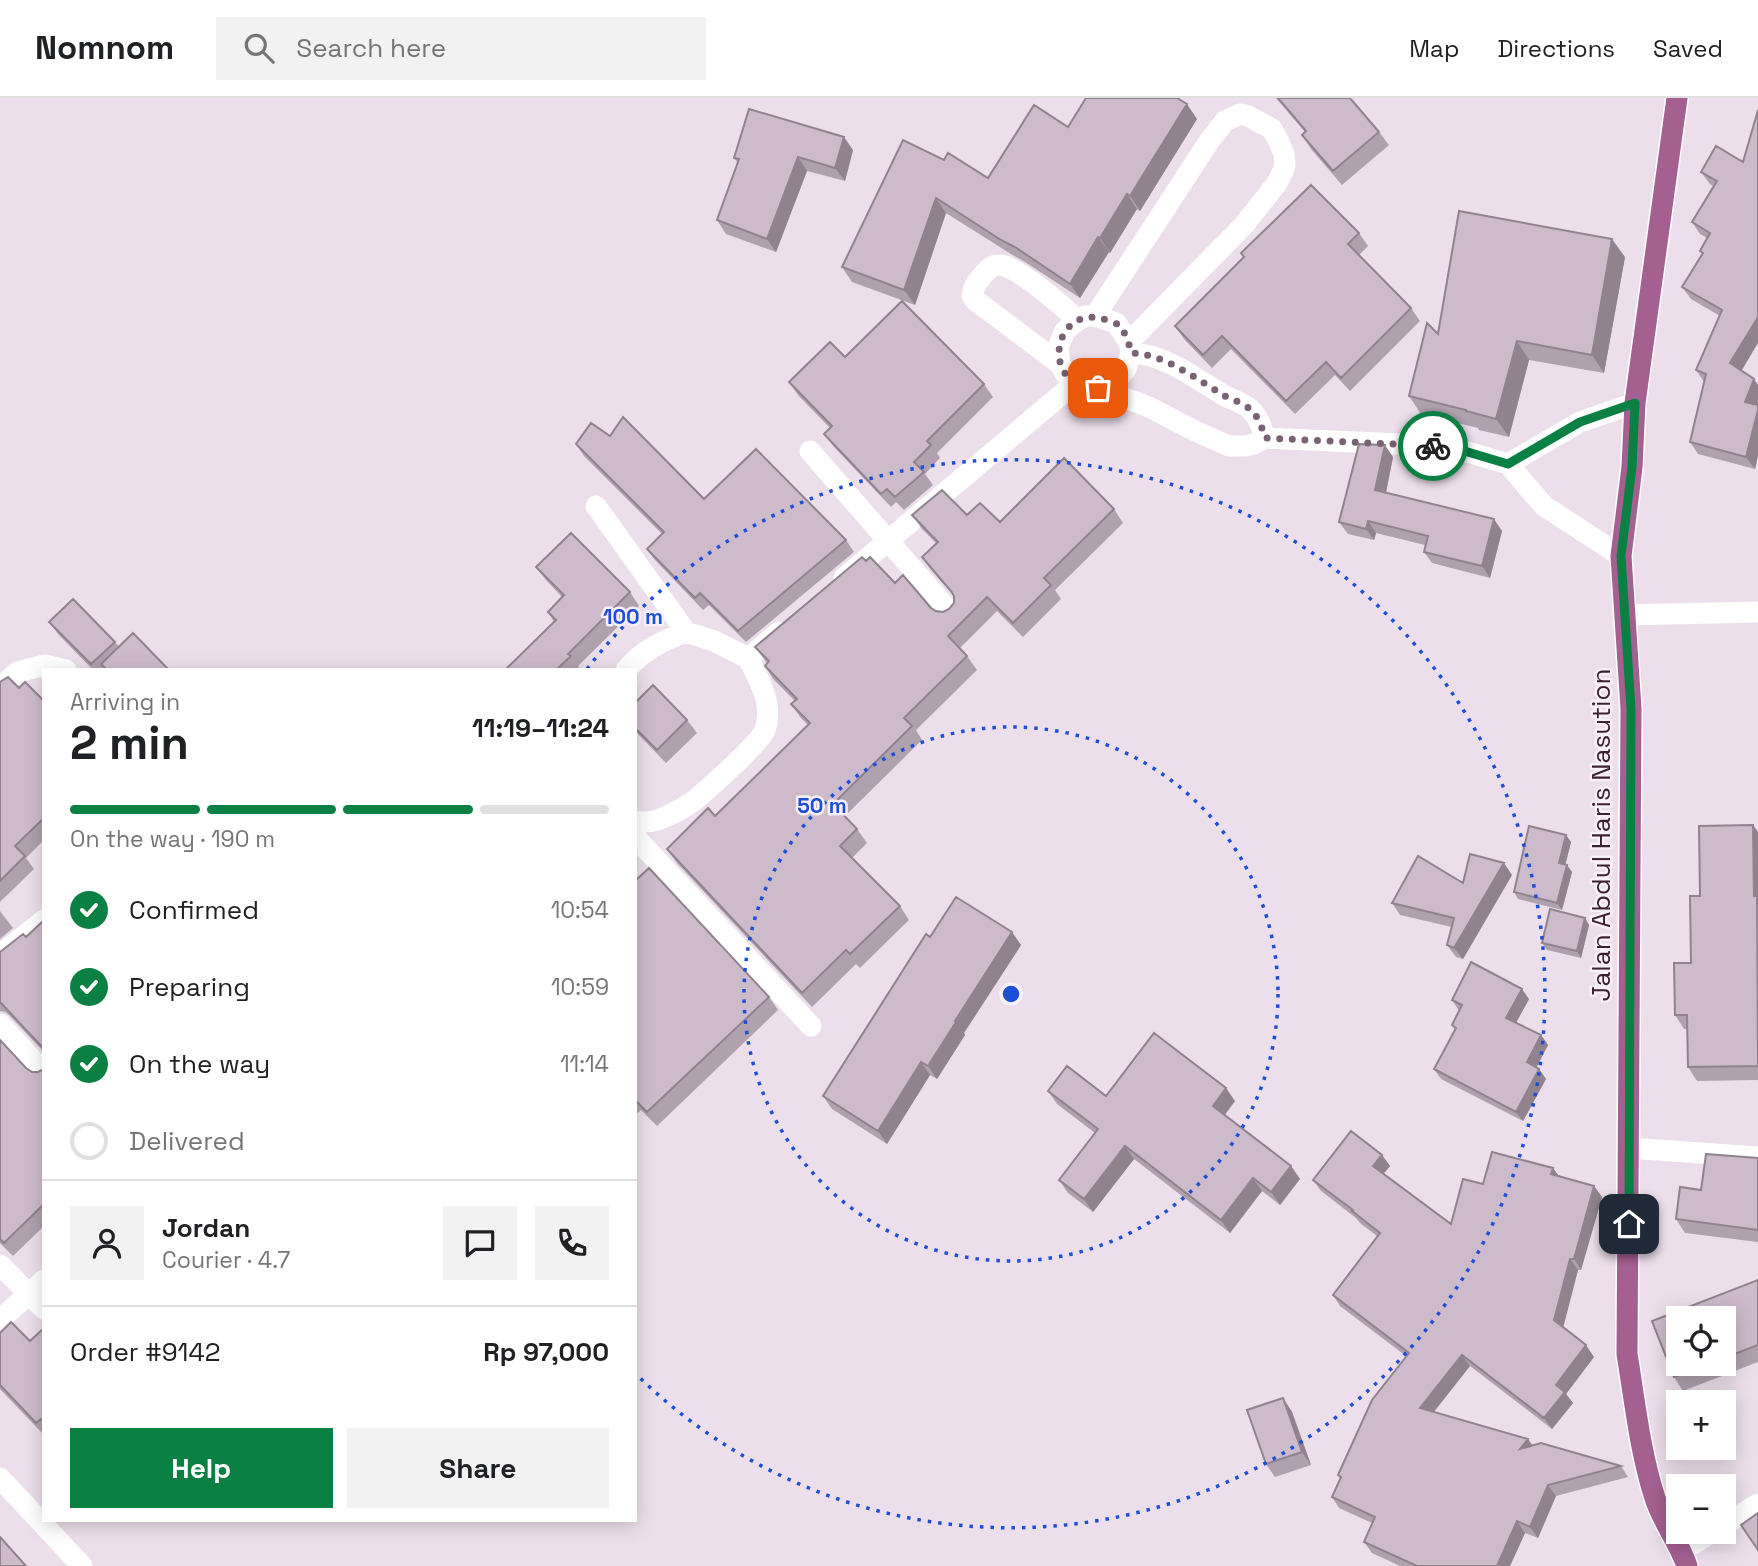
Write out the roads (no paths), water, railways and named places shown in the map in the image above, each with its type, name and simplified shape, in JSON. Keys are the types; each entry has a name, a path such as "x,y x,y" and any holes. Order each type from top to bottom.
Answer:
{"main road":[{"name":"Jalan Abdul Haris Nasution","path":"1677,98 1635,403 1632,467 1621,556 1631,709 1627,1354 1641,1440 1655,1499 1685,1559"}],"street":[{"path":"1240,114 1272,129 1284,154 1285,164 1277,183 1244,225 1130,347 1126,369 1115,382 1098,388 1075,383 1066,375 1060,364 1058,347 1065,331 1087,318 1225,121 1240,114"},
{"path":"1060,364 975,300 972,295 973,288 988,268 1000,265 1011,268 1087,318 1116,323 1130,347 1182,370 1252,411 1265,438"},
{"path":"829,590 1075,383"},
{"path":"1098,388 1149,407 1229,446 1245,446 1265,438 1423,445 1461,450 1508,464 1544,506 1621,556"},
{"path":"1508,464 1580,422 1635,403"},
{"path":"810,451 951,613"},
{"path":"596,506 686,632 714,641 748,658 764,690 768,707 764,732 753,746 694,801 666,817 649,823 637,821"},
{"path":"1625,615 1758,612"},
{"path":"748,658 798,616"},
{"path":"628,668 655,644 686,632"},
{"path":"0,687 18,672 45,665 58,668"},
{"path":"637,839 811,1026"},
{"path":"0,955 42,922"},
{"path":"0,1024 42,1070"},
{"path":"1629,1148 1758,1157"},
{"path":"0,1265 36,1287 42,1304"},
{"path":"0,1320 36,1287"},
{"path":"0,1478 82,1566"},
{"path":"1736,1518 1758,1504"},
{"path":"1685,1559 1701,1544"}]}
